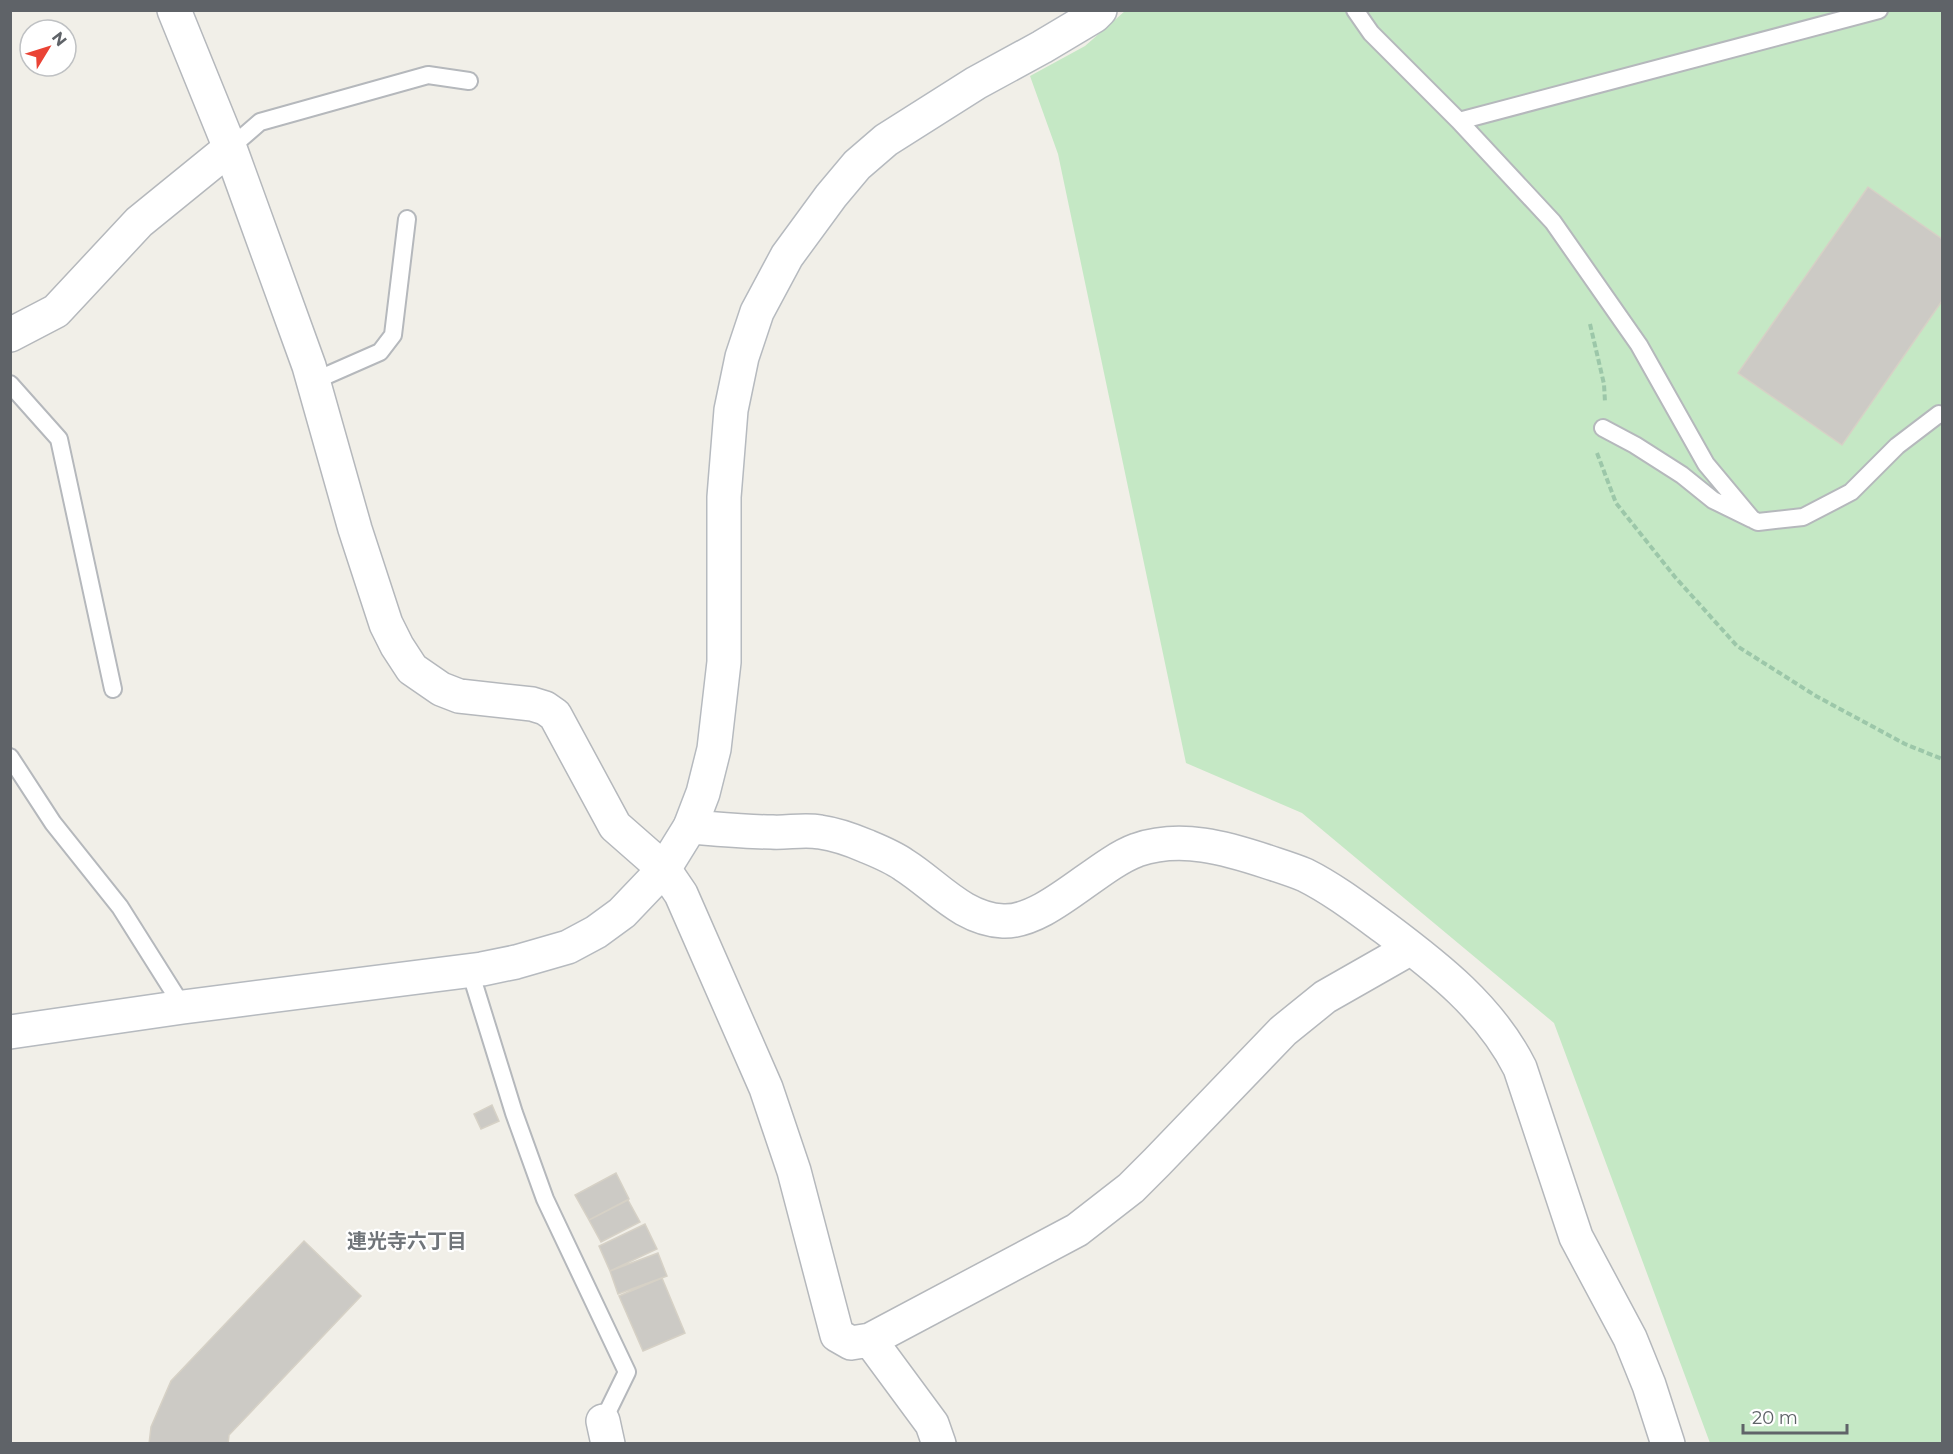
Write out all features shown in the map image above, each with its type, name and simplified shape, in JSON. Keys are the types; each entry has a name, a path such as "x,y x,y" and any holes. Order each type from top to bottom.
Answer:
{"street":[{"path":"174,10 230,148 314,381 355,529 386,624 397,646 412,669 441,689 459,696 532,704 545,708 555,715 615,826 664,869 681,894 766,1088 794,1171 837,1335 851,1343 870,1340 1077,1230 1131,1188 1283,1031 1325,998 1411,948"},
{"path":"10,1032 183,1007 470,971 516,962 568,946 587,937 622,913 664,869 690,827 703,793 714,749 724,662 724,497 731,410 742,357 757,312 787,256 857,165 886,140 976,83 1094,16 1100,10"},
{"path":"10,335 56,311 139,222 230,148"},
{"path":"690,827 771,832 819,831 863,845 904,864 948,899 978,916 1004,921 1026,918 1135,851 1177,842 1244,854 1304,874 1350,902 1411,948 1472,999 1509,1046 1520,1068 1576,1237 1630,1338 1649,1385 1668,1443"},
{"path":"870,1340 932,1424 939,1443"}],"lane":[{"path":"1355,10 1371,33 1459,121 1554,222 1639,345 1706,464 1752,519"},
{"path":"1459,121 1879,10"},
{"path":"230,148 260,122 428,75 469,81"},
{"path":"314,381 380,352 393,335 406,219"},
{"path":"10,384 59,439 113,689"},
{"path":"1603,428 1682,475 1713,500 1758,522 1803,517 1851,492 1897,446 1939,414 1942,415"},
{"path":"10,757 53,823 120,907 183,1007"},
{"path":"470,971 514,1113 545,1199 627,1372 605,1432"}],"path":[{"path":"1590,322 1605,384 1602,443 1597,455 1616,503 1675,577 1737,646 1816,696 1905,744 1942,759"}],"green space":[{"path":"1125,11 1942,11 1942,1443 1710,1443 1554,1023 1302,813 1186,763 1058,154 1030,76 1085,46"}],"building":[{"path":"1868,187 1942,239 1942,301 1842,445 1738,373"},
{"path":"492,1105 499,1121 481,1129 474,1114"},
{"path":"616,1173 629,1199 589,1220 575,1195"},
{"path":"628,1200 640,1222 601,1242 589,1220"},
{"path":"645,1224 657,1249 610,1271 599,1246"},
{"path":"304,1241 361,1296 229,1435 228,1444 149,1444 151,1427 171,1381"},
{"path":"658,1253 667,1276 618,1294 610,1271"},
{"path":"662,1278 685,1333 643,1351 619,1296"}],"district":[{"name":"連光寺六丁目","path":"407,1241"}]}
